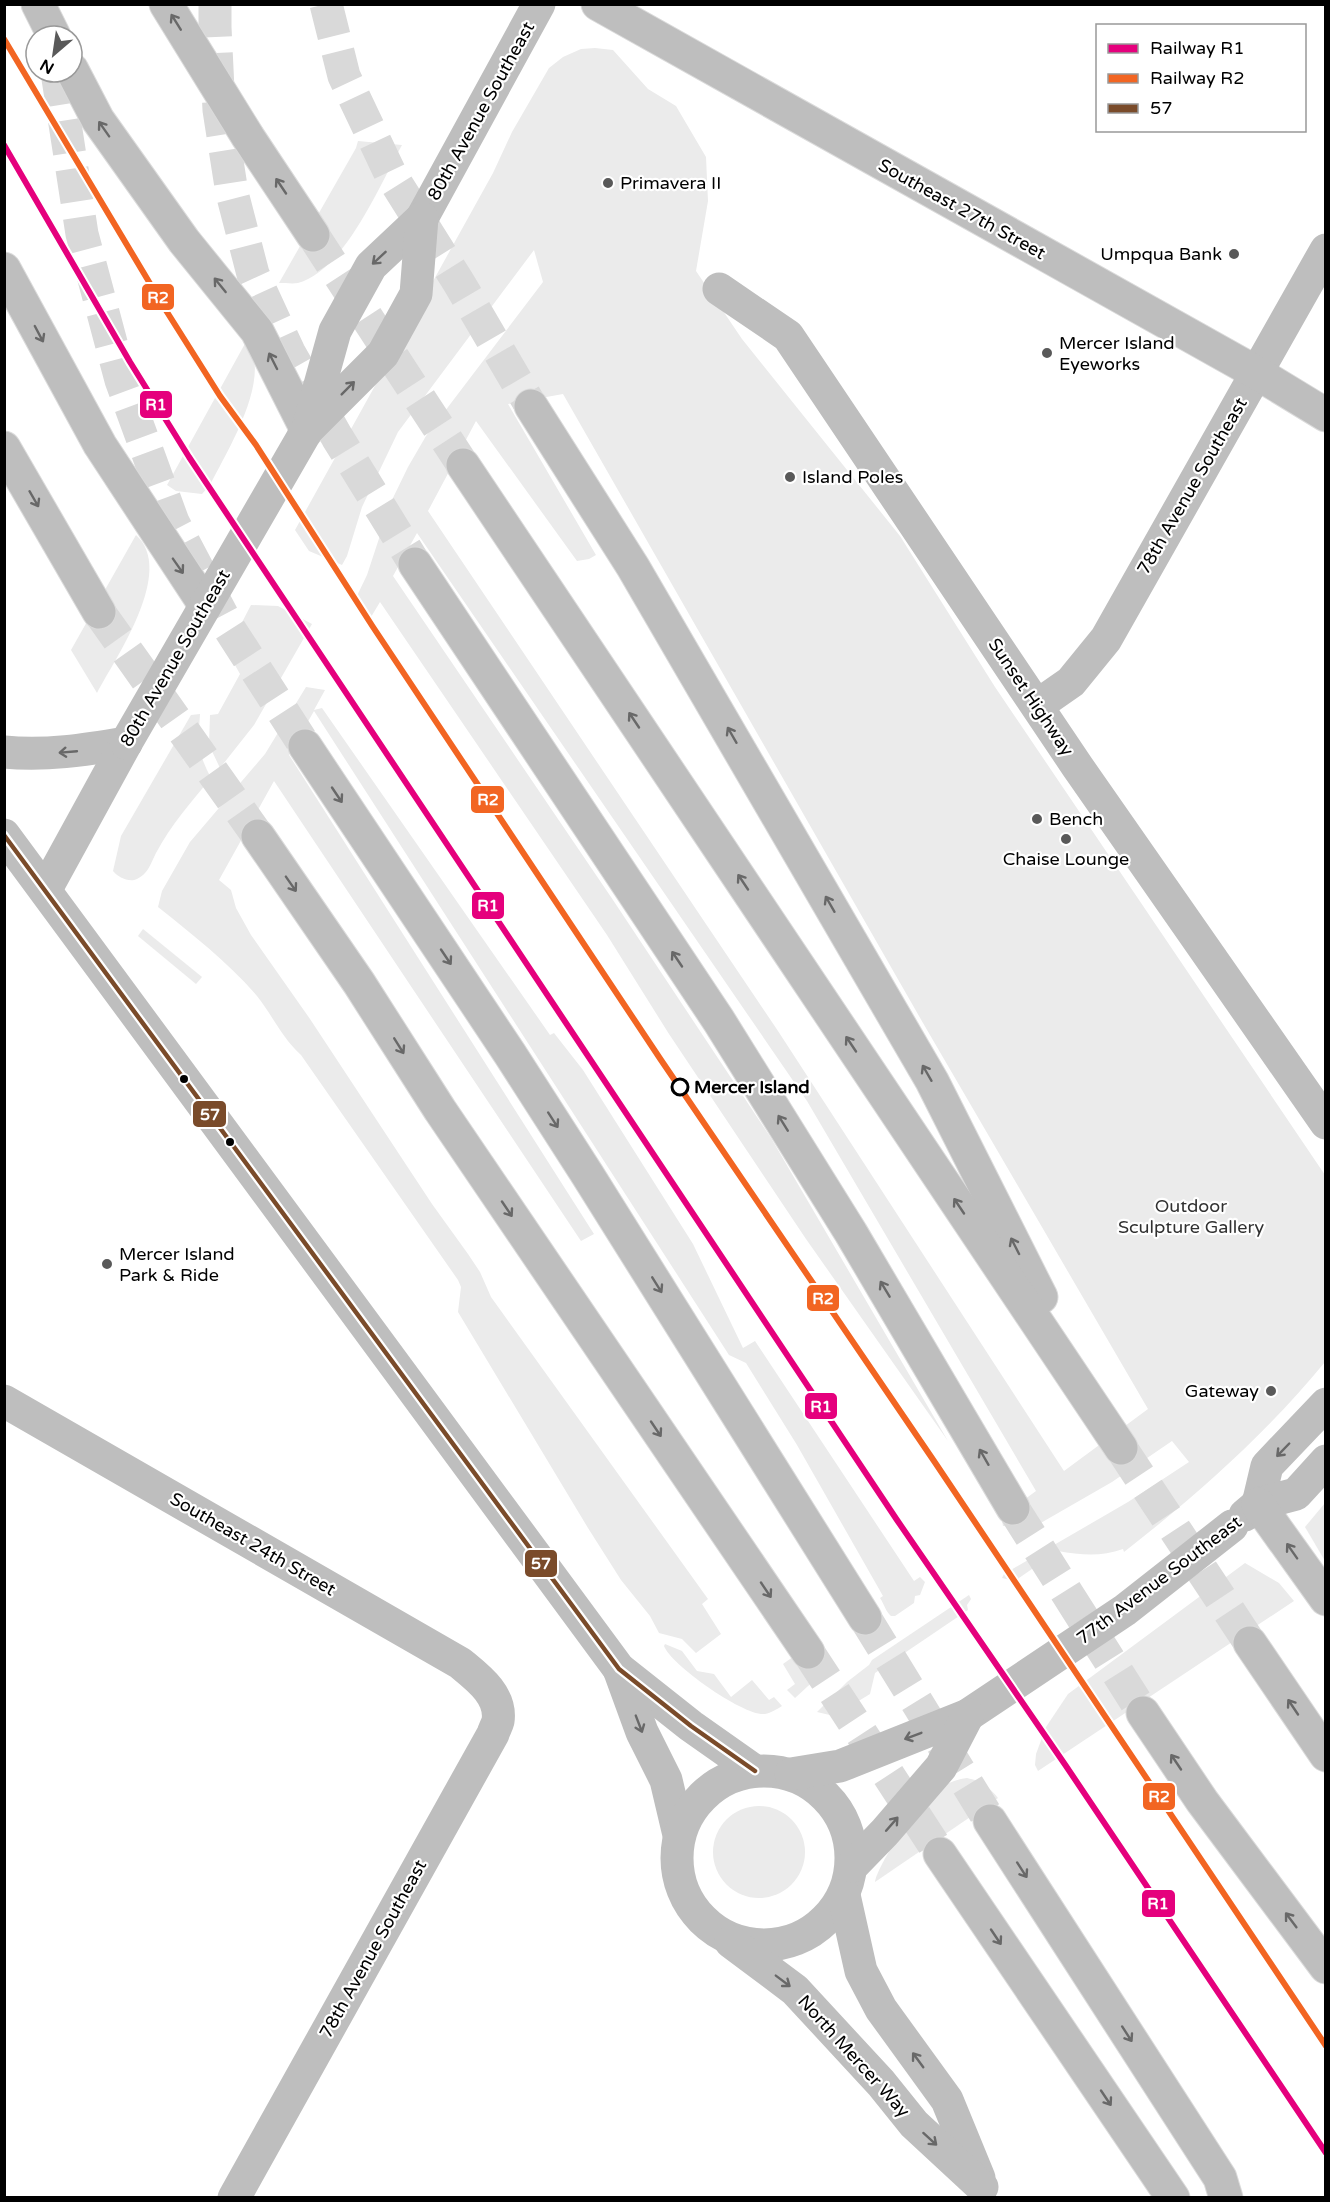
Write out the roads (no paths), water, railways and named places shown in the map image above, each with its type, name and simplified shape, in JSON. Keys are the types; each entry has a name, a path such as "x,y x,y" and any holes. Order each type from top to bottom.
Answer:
{"main road":[{"path":"38,4 48,24"},
{"path":"166,4 248,137 313,235"},
{"name":"80th Avenue Southeast","path":"46,889 126,743 307,430 335,330 371,266 422,218 539,4"},
{"name":"Southeast 27th Street","path":"598,4 1257,373 1326,414"},
{"path":"79,84 98,120 184,241 257,330 307,430"},
{"name":"80th Avenue Southeast","path":"307,430 383,354 416,294 422,218"},
{"name":"78th Avenue Southeast","path":"1038,705 1071,682 1106,639 1326,250"},
{"path":"4,269 100,445 205,605"},
{"name":"Sunset Highway","path":"719,289 788,336 1077,766 1326,1123"},
{"path":"463,465 1115,1439 932,1082 633,567 531,406"},
{"path":"4,448 99,612"},
{"path":"415,564 719,1021 851,1233 1013,1508"},
{"path":"4,752 40,754 72,752 126,743"},
{"path":"305,746 574,1154 865,1618"},
{"path":"4,835 619,1669 755,1772"},
{"path":"258,836 359,983 440,1110 808,1652"},
{"name":"Southeast 24th Street","path":"4,1401 460,1663 478,1678 494,1697"},
{"name":"77th Avenue Southeast","path":"1258,1504 1267,1466 1326,1404"},
{"name":"77th Avenue Southeast","path":"791,1774 840,1766 968,1715 1125,1611 1258,1504 1296,1494 1326,1461"},
{"path":"1258,1504 1326,1599"},
{"path":"1250,1644 1326,1755"},
{"path":"619,1669 642,1732 666,1780 679,1835"},
{"name":"78th Avenue Southeast","path":"234,2198 493,1734 498,1720 494,1697"},
{"path":"1143,1713 1202,1801 1326,1966"},
{"name":"77th Avenue Southeast","path":"848,1880 885,1832 941,1767 968,1715"},
{"path":"763,1770 791,1774 818,1788 838,1810 850,1836 848,1880 828,1919 804,1937 775,1945 746,1944 719,1933 697,1915 683,1891 676,1863 679,1835 691,1809 710,1788 735,1774 763,1770"},
{"path":"990,1821 1220,2178 1226,2198"},
{"path":"940,1854 1173,2198"},
{"name":"North Mercer Way","path":"848,1880 861,1971 881,2009 947,2100 986,2192"},
{"name":"North Mercer Way","path":"719,1933 795,1990 881,2083 914,2124 986,2192"}],"tunnel":[{"path":"215,4 219,110 232,193 253,274 289,352 337,437 415,564"},
{"path":"326,4 344,76 391,175 459,283 531,406"},
{"path":"59,84 82,234 121,380 173,522 229,628 305,746"},
{"path":"313,235 463,465"},
{"path":"99,612 258,836"},
{"path":"1121,1448 1250,1643"},
{"path":"1013,1508 1143,1713"},
{"path":"865,1618 990,1821"},
{"path":"808,1652 940,1854"}],"rail line":[{"name":"R2","path":"4,39 167,312 220,396 256,445 373,627 661,1060 934,1461 1326,2046"},
{"name":"R1","path":"4,145 130,362 189,457 897,1520 1066,1766 1326,2153"}],"place":[{"name":"Primavera II","path":"608,183"},
{"name":"Umpqua Bank","path":"1234,254"},
{"name":"Mercer Island Eyeworks","path":"1047,353"},
{"name":"Island Poles","path":"790,477"},
{"name":"Bench","path":"1037,819"},
{"name":"Chaise Lounge","path":"1066,839"},
{"name":"Mercer Island","path":"680,1087"},
{"name":"Mercer Island Park & Ride","path":"107,1264"},
{"name":"Gateway","path":"1271,1391"}],"park label":[{"name":"Outdoor Sculpture Gallery","path":"1191,1216"}]}
